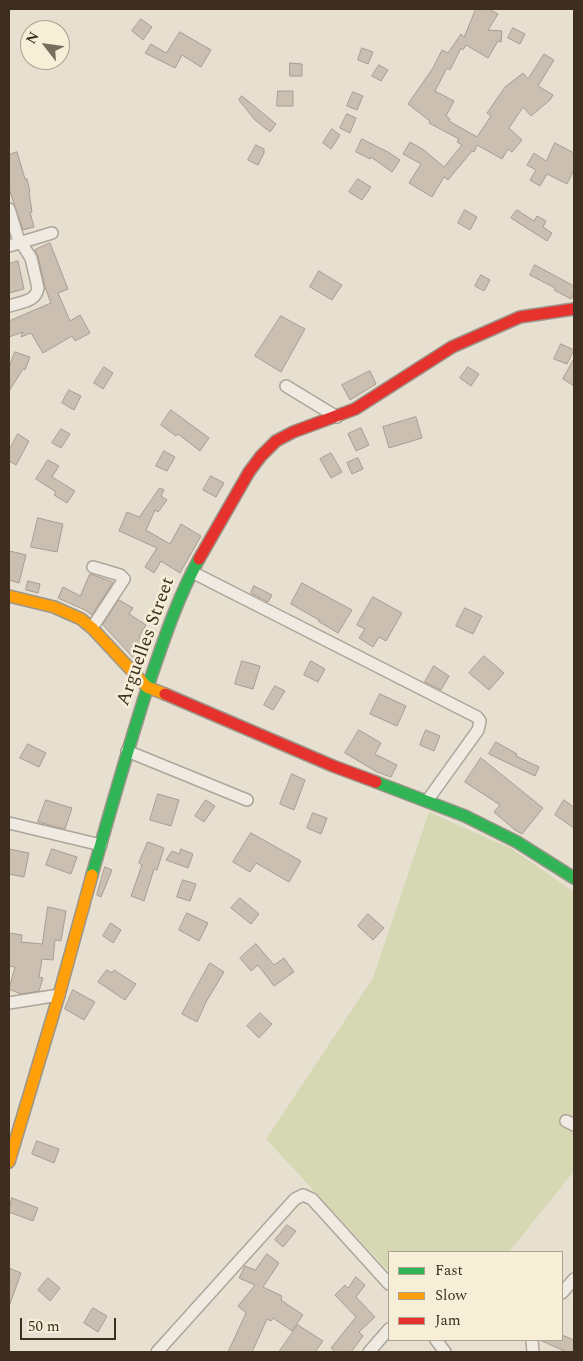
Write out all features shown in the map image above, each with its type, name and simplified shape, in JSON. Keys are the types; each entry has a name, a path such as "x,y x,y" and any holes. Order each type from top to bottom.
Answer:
{"street":[{"path":"9,209 15,232 34,266 37,292 32,299 9,306"},
{"path":"9,246 52,233"},
{"name":"Arguelles Street","path":"9,1162 59,996 127,751 166,632 192,572 249,472 276,441 293,432 355,409 452,347 520,317 574,309"},
{"path":"286,386 337,417"},
{"path":"92,628 124,579 120,575 93,567"},
{"path":"192,572 477,717 480,721 478,730 427,801"},
{"path":"9,596 68,612 92,628 147,687 332,766 465,816 491,828 574,878"},
{"path":"127,751 247,800"},
{"path":"9,823 101,845"},
{"path":"9,1003 59,996"},
{"path":"157,1352 295,1199 303,1194 312,1199 388,1283"},
{"path":"563,1292 574,1279"},
{"path":"369,1352 388,1330"},
{"path":"437,1341 445,1352"}],"green space":[{"path":"429,812 512,849 574,892 574,1171 510,1251 388,1251 388,1271 266,1139 373,978"}],"building":[{"path":"476,9 489,9 498,14 488,30 502,31 501,42 498,41 488,58 466,45 463,50 461,48 450,70 447,68 435,91 454,101 446,116 450,119 449,121 477,137 491,116 487,113 505,87 523,73 528,79 544,54 554,60 538,86 553,95 550,100 531,116 523,107 509,128 522,140 512,152 508,149 502,159 477,145 474,152 472,151 448,180 444,177 432,197 409,183 421,164 403,154 410,142 424,150 444,167 462,145 457,142 459,139 429,123 430,121 408,104 433,68 442,50 448,53 461,34 464,37"},
{"path":"141,19 152,27 143,40 132,31"},
{"path":"513,28 525,34 520,44 508,38"},
{"path":"180,32 211,50 201,67 182,55 175,68 145,53 151,44 166,53"},
{"path":"362,48 373,52 368,64 358,60"},
{"path":"290,63 302,64 302,76 290,76"},
{"path":"379,65 388,70 381,81 372,76"},
{"path":"278,91 293,91 293,106 277,106"},
{"path":"353,92 363,96 357,110 347,106"},
{"path":"242,96 276,124 270,132 255,120 239,100"},
{"path":"347,114 356,118 350,133 340,128"},
{"path":"332,129 340,135 331,149 323,143"},
{"path":"362,139 400,160 392,172 371,157 370,159 356,152"},
{"path":"555,143 574,153 574,170 567,184 547,174 540,186 530,180 536,170 527,165 534,153 546,161"},
{"path":"256,145 264,149 258,165 248,160"},
{"path":"17,152 30,191 32,212 30,212 34,227 23,230 9,189 9,155"},
{"path":"358,179 371,187 362,200 349,192"},
{"path":"465,210 477,217 470,230 458,223"},
{"path":"517,210 534,221 537,216 546,221 543,227 552,233 547,241 511,218"},
{"path":"50,243 68,289 58,293 70,321 80,315 90,333 75,341 72,336 43,353 31,333 21,337 23,332 9,337 9,321 51,303 35,250"},
{"path":"18,261 24,289 9,293 9,264"},
{"path":"535,265 574,286 574,293 571,299 530,275"},
{"path":"319,271 342,285 332,300 310,287"},
{"path":"481,275 490,280 484,291 475,286"},
{"path":"281,316 305,329 281,372 255,356"},
{"path":"561,344 574,350 567,364 554,359"},
{"path":"15,352 30,357 25,370 23,369 9,391 9,368"},
{"path":"574,359 574,386 563,379"},
{"path":"104,367 113,373 103,389 94,383"},
{"path":"468,367 479,374 471,386 460,378"},
{"path":"370,371 376,384 350,400 342,385"},
{"path":"69,390 81,396 74,410 62,403"},
{"path":"171,410 209,438 200,451 178,434 176,436 161,425"},
{"path":"416,417 422,438 389,448 383,427"},
{"path":"361,428 369,445 356,451 348,434"},
{"path":"61,429 70,434 61,448 52,443"},
{"path":"18,434 29,441 16,465 9,461 9,450"},
{"path":"164,451 175,457 167,471 156,466"},
{"path":"331,453 342,472 331,478 320,459"},
{"path":"358,458 363,469 352,474 347,463"},
{"path":"48,460 59,466 52,477 75,491 67,503 54,495 56,492 36,479"},
{"path":"211,476 224,483 216,497 203,490"},
{"path":"160,488 164,490 161,496 167,500 158,512 155,510 146,530 170,544 181,524 201,536 180,573 161,561 154,573 145,567 157,548 119,531 127,512 139,517"},
{"path":"38,518 63,524 57,552 31,547"},
{"path":"10,551 26,555 19,583 9,580"},
{"path":"90,574 113,582 92,615 58,598 63,587 80,596"},
{"path":"28,581 40,584 38,593 26,590"},
{"path":"302,583 352,610 338,633 291,604"},
{"path":"254,586 272,595 268,602 251,593"},
{"path":"373,597 402,613 386,641 379,637 373,647 359,638 365,629 357,625"},
{"path":"119,600 133,608 129,614 146,625 139,637 151,646 148,656 140,665 103,625"},
{"path":"465,608 482,616 473,634 456,626"},
{"path":"484,656 504,673 489,690 469,673"},
{"path":"242,661 260,666 253,689 235,684"},
{"path":"311,661 325,669 318,682 304,675"},
{"path":"434,666 449,676 441,690 425,682"},
{"path":"275,686 285,691 273,710 264,705"},
{"path":"380,694 406,706 397,726 370,714"},
{"path":"359,730 381,743 375,754 397,765 391,777 377,772 345,753"},
{"path":"426,730 440,736 434,751 420,745"},
{"path":"496,742 517,754 516,756 539,767 535,776 489,754"},
{"path":"28,744 46,753 39,767 20,758"},
{"path":"481,758 543,808 522,834 494,812 500,805 465,782"},
{"path":"292,774 305,780 294,810 280,804"},
{"path":"158,794 179,800 171,826 150,820"},
{"path":"46,800 72,808 65,829 38,822"},
{"path":"206,800 215,806 204,822 195,816"},
{"path":"564,800 574,807 574,828 555,815"},
{"path":"313,813 327,818 321,834 307,828"},
{"path":"251,833 301,861 289,882 256,863 250,872 233,862"},
{"path":"148,842 164,848 157,870 154,869 144,901 131,896 142,865 139,863"},
{"path":"9,849 29,853 24,877 9,874"},
{"path":"52,849 77,857 71,874 46,865"},
{"path":"181,849 193,854 188,868 166,860 172,851 179,854"},
{"path":"105,867 112,870 101,897 97,895"},
{"path":"183,880 196,884 190,901 177,897"},
{"path":"240,898 259,914 251,924 231,908"},
{"path":"48,907 66,911 61,941 55,940 53,960 42,959 39,977 43,978 39,991 21,994 9,989 15,967 9,966 9,933 22,935 21,942 42,944"},
{"path":"187,913 208,923 199,941 179,930"},
{"path":"368,914 384,928 373,940 358,926"},
{"path":"111,923 121,930 113,943 103,936"},
{"path":"256,944 274,965 284,958 294,972 274,986 258,965 251,971 240,958"},
{"path":"210,963 224,972 206,1002 197,1022 182,1014"},
{"path":"107,970 112,973 114,970 136,984 125,1000 98,982"},
{"path":"73,990 95,1002 84,1020 65,1009"},
{"path":"260,1013 272,1024 259,1038 247,1026"},
{"path":"37,1141 59,1149 54,1163 32,1154"},
{"path":"12,1198 38,1208 33,1221 9,1212"},
{"path":"287,1225 296,1231 283,1247 275,1240"},
{"path":"267,1254 279,1263 263,1287 282,1296 281,1300 303,1315 292,1331 273,1318 271,1321 267,1319 252,1352 228,1352 246,1313 238,1306 255,1285 239,1278 245,1266 255,1270"},
{"path":"9,1268 21,1273 10,1304 9,1304"},
{"path":"356,1277 365,1285 356,1297 375,1317 359,1332 363,1336 351,1352 336,1352 331,1348 356,1317 335,1295 345,1285 348,1288"},
{"path":"48,1278 60,1288 50,1301 38,1290"},
{"path":"93,1308 107,1316 98,1332 84,1323"},
{"path":"298,1325 323,1341 315,1352 279,1352"},
{"path":"563,1335 574,1340 574,1352 566,1352 542,1341 563,1341"}],"traffic: fast":[{"path":"92,875 148,686 177,605 199,559"},
{"path":"376,782 465,816 517,842 574,878"}],"traffic: slow":[{"path":"9,596 54,607 81,619 92,628 147,687 165,694"},
{"path":"9,1162 59,995 92,875"}],"traffic: jam":[{"path":"199,559 249,472 276,441 293,432 355,409 452,347 520,317 574,309"},
{"path":"165,694 333,766 376,782"}]}
